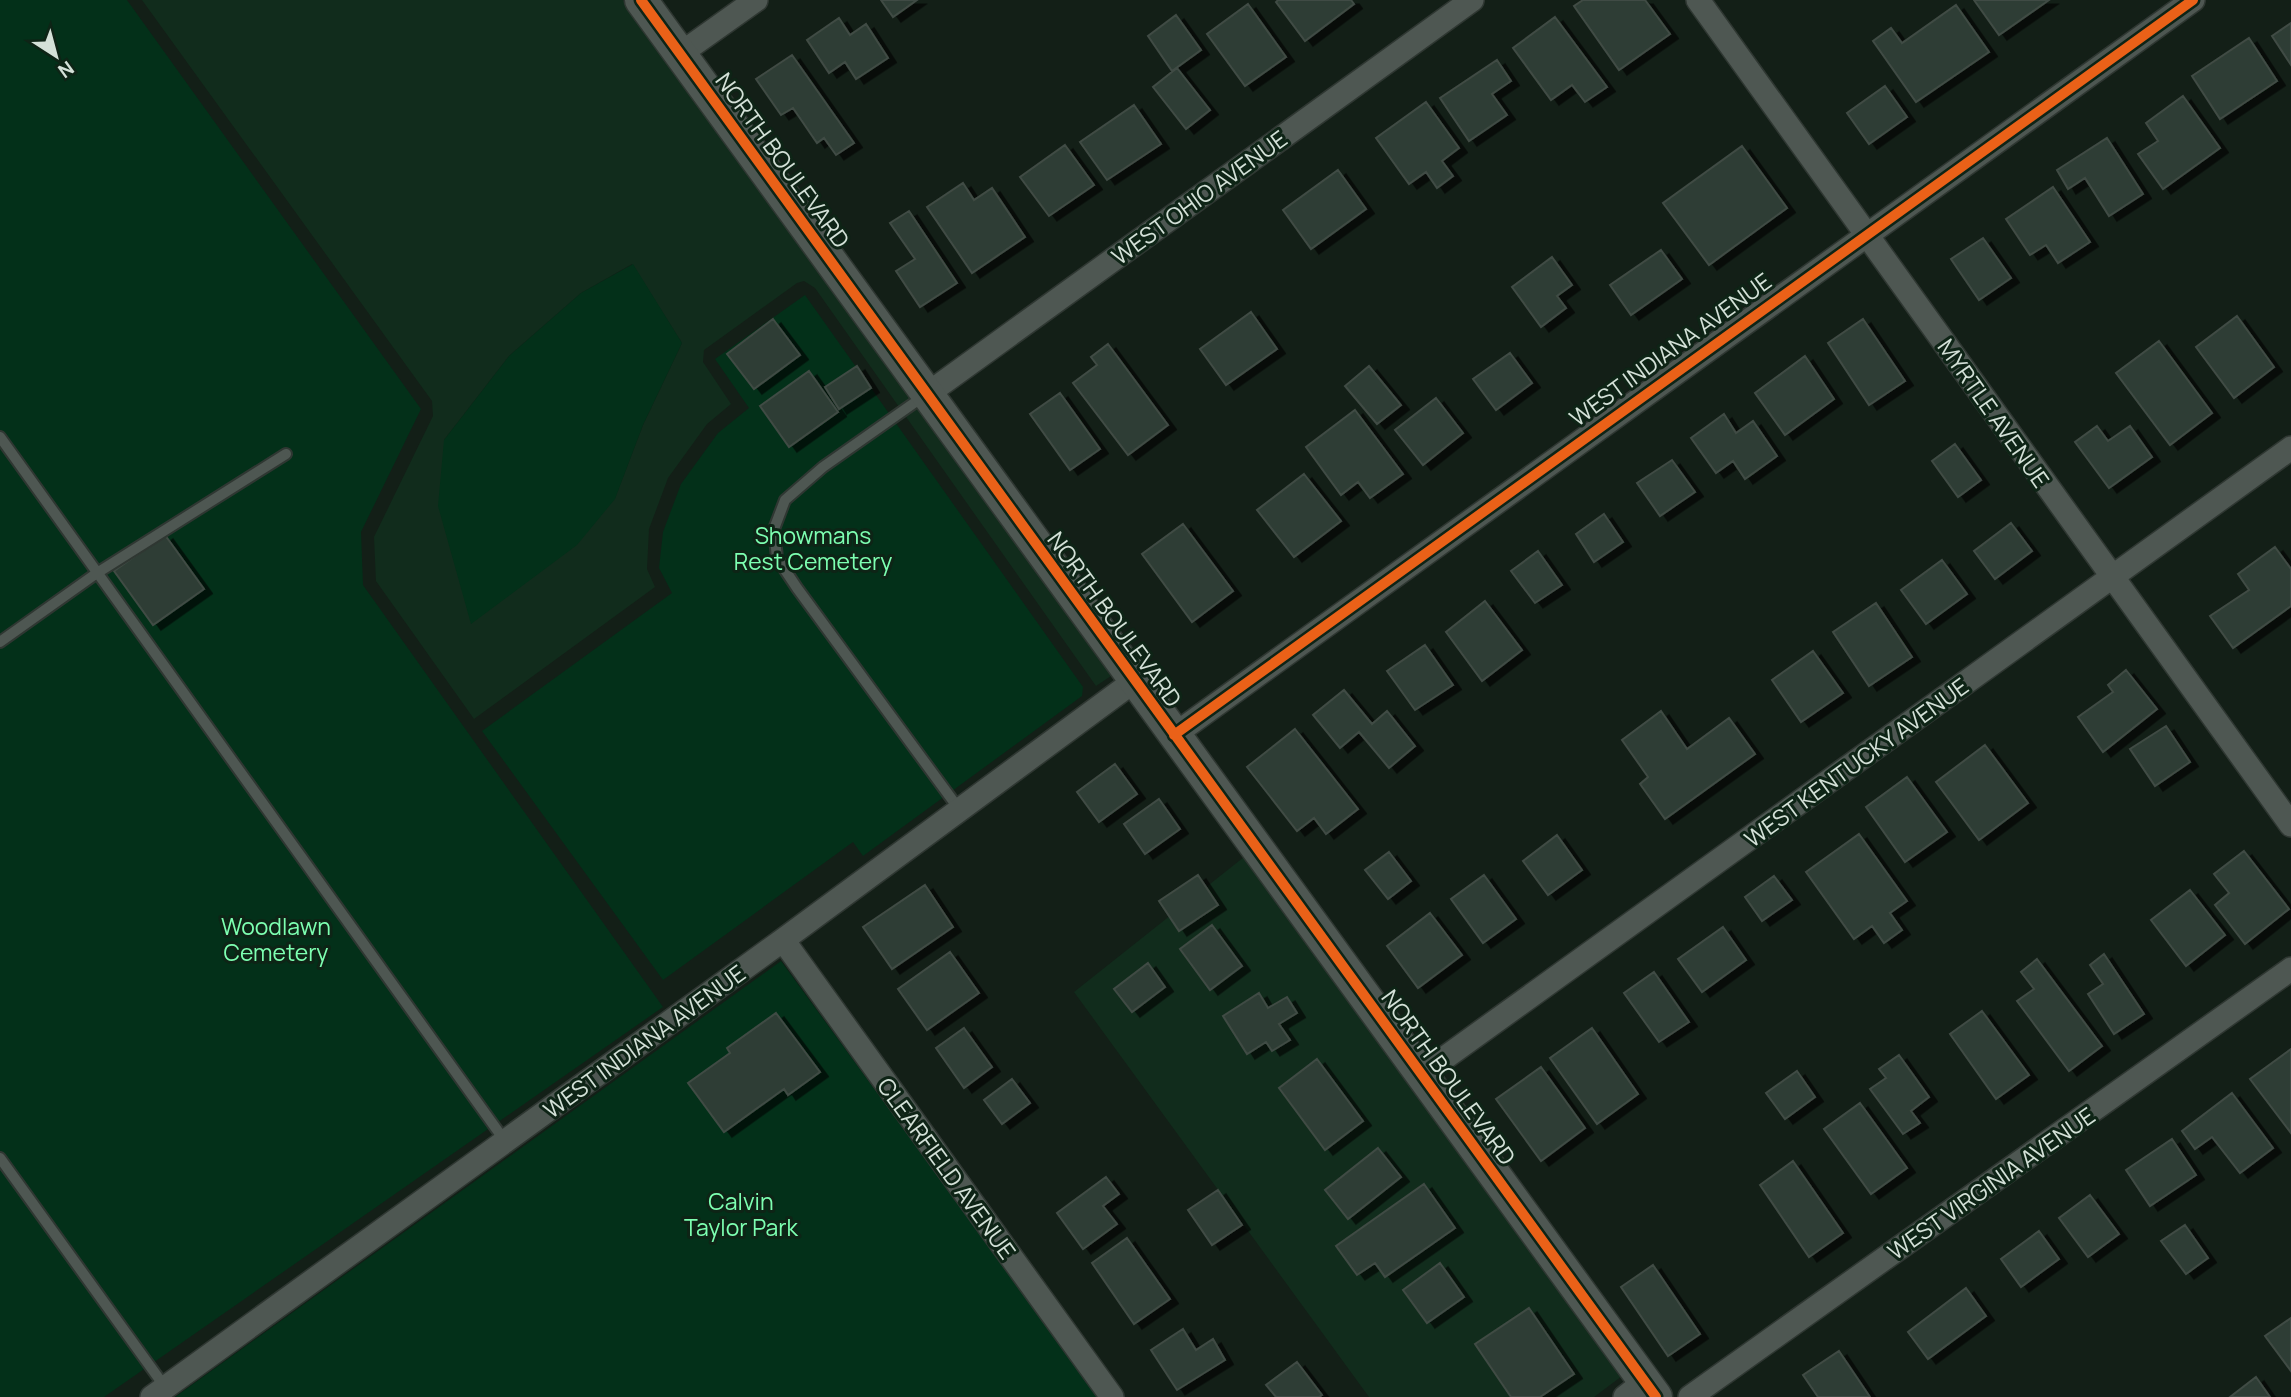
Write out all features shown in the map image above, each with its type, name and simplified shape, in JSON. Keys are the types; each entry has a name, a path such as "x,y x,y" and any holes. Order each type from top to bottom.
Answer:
{"street":[{"name":"NORTH BOULEVARD","path":"641,0 1421,1075 1642,1392"},
{"path":"680,54 756,0"},
{"name":"WEST OHIO AVENUE","path":"926,395 1472,0"},
{"name":"MYRTLE AVENUE","path":"1698,0 2291,825"},
{"name":"WEST INDIANA AVENUE","path":"1174,735 1866,233 2193,0"},
{"name":"WEST KENTUCKY AVENUE","path":"1421,1075 2291,447"},
{"name":"WEST INDIANA AVENUE","path":"159,1392 783,940 1133,681"},
{"name":"CLEARFIELD AVENUE","path":"783,940 1112,1397"},
{"name":"WEST VIRGINIA AVENUE","path":"1690,1397 2291,969"}],"lane":[{"path":"926,395 823,467 785,500 774,529 778,558 797,588 958,809"},
{"path":"0,437 505,1141"},
{"path":"0,642 97,573 285,454"},
{"path":"0,1158 159,1392"}],"shaded area":[{"path":"142,0 623,0 1111,676 1096,686 815,288 804,281 797,283 704,350 703,362 731,404 707,424 668,478 649,529 647,569 655,587 474,719 376,581 374,537 433,416 432,401","holes":["632,264 682,343 643,425 615,498 444,440 509,356 581,293"]},
{"path":"1244,857 1622,1376 1594,1397 1369,1397 1074,992"}],"green space":[{"name":"Woodlawn Cemetery","path":"0,0 127,0 421,409 361,532 363,585 663,1007 104,1397 0,1397"},
{"path":"633,264 682,343 643,425 615,499 577,545 471,624 438,506 444,440 509,356 581,293"},
{"name":"Showmans Rest Cemetery","path":"805,295 1083,687 1082,696 863,856 853,842 663,980 482,731 672,593 659,568 663,532 681,484 718,433 749,408 715,359"},
{"name":"Calvin Taylor Park","path":"781,961 1099,1397 175,1397"}],"building":[{"path":"881,0 917,0 893,17"},
{"path":"1351,0 1354,4 1305,41 1276,2"},
{"path":"1583,0 1645,0 1670,34 1619,70 1574,6"},
{"path":"1974,0 2049,0 1999,35"},
{"path":"1248,4 1286,57 1245,86 1207,34"},
{"path":"1956,5 1989,52 1916,102 1873,41 1891,28 1902,43"},
{"path":"1176,15 1201,50 1172,71 1148,36"},
{"path":"1555,17 1607,87 1585,102 1572,85 1551,100 1513,48"},
{"path":"839,18 850,35 866,24 888,58 856,79 845,62 829,73 807,40"},
{"path":"2291,23 2291,65 2272,36"},
{"path":"2249,38 2277,81 2220,119 2192,76"},
{"path":"792,55 854,143 836,155 824,138 817,143 793,108 781,115 756,79"},
{"path":"1497,60 1511,81 1492,94 1507,115 1469,141 1440,98"},
{"path":"1177,68 1210,110 1186,129 1153,87"},
{"path":"1885,86 1907,117 1869,144 1847,113"},
{"path":"2183,96 2220,148 2163,189 2138,154 2158,141 2146,123"},
{"path":"1426,102 1459,148 1442,161 1453,176 1437,188 1426,172 1409,184 1376,138"},
{"path":"1134,105 1161,144 1107,180 1080,142"},
{"path":"2107,138 2143,194 2109,216 2085,178 2068,189 2057,170"},
{"path":"1065,145 1094,185 1049,216 1020,177"},
{"path":"1742,146 1787,208 1709,265 1663,203"},
{"path":"1338,170 1366,209 1311,249 1283,210"},
{"path":"963,183 974,200 992,188 1025,237 972,273 927,207"},
{"path":"2053,187 2090,242 2058,263 2046,245 2030,255 2006,219"},
{"path":"909,211 957,283 920,307 896,271 915,259 890,223"},
{"path":"1983,238 2011,278 1979,300 1951,259"},
{"path":"1661,250 1682,279 1631,315 1610,285"},
{"path":"1552,257 1572,285 1557,296 1566,308 1541,327 1512,287"},
{"path":"1251,312 1277,349 1226,385 1200,349"},
{"path":"2237,316 2274,367 2234,398 2196,347"},
{"path":"773,319 800,355 754,389 727,354"},
{"path":"1863,319 1905,381 1869,405 1828,343"},
{"path":"2159,341 2212,413 2170,445 2116,373"},
{"path":"1108,344 1168,425 1128,455 1073,383 1097,365 1091,357"},
{"path":"1510,353 1532,383 1496,410 1473,379"},
{"path":"1805,356 1834,399 1785,435 1755,393"},
{"path":"857,366 871,388 839,409 825,387"},
{"path":"1369,366 1401,405 1377,424 1345,386"},
{"path":"809,371 838,412 789,447 760,406"},
{"path":"1060,393 1100,449 1070,470 1030,414"},
{"path":"1436,398 1463,433 1423,465 1395,430"},
{"path":"1355,410 1403,474 1370,498 1358,482 1341,495 1306,447"},
{"path":"1724,414 1736,433 1753,421 1777,456 1745,479 1733,461 1716,473 1691,438"},
{"path":"2097,426 2108,441 2130,426 2152,457 2109,488 2075,442"},
{"path":"1955,444 1981,480 1958,497 1932,461"},
{"path":"1672,460 1695,492 1660,516 1637,483"},
{"path":"1304,474 1341,521 1294,557 1257,510"},
{"path":"1604,514 1623,542 1594,562 1576,534"},
{"path":"2011,523 2032,551 1995,579 1974,551"},
{"path":"1183,524 1233,591 1192,622 1142,554"},
{"path":"165,535 204,589 153,625 114,571"},
{"path":"2275,547 2291,569 2291,606 2233,648 2210,616 2249,590 2238,574"},
{"path":"1538,551 1562,585 1535,603 1511,571"},
{"path":"1942,560 1967,594 1926,624 1901,590"},
{"path":"1485,601 1522,650 1482,681 1446,632"},
{"path":"1876,603 1912,657 1869,686 1833,632"},
{"path":"1425,645 1453,685 1415,710 1387,671"},
{"path":"1813,651 1843,693 1801,722 1772,680"},
{"path":"2126,670 2157,709 2103,752 2078,717 2113,692 2108,685"},
{"path":"1344,690 1372,724 1387,711 1415,746 1389,768 1359,732 1340,748 1313,715"},
{"path":"1661,711 1687,749 1729,718 1755,754 1665,819 1640,784 1648,777 1622,740"},
{"path":"2166,726 2190,762 2155,786 2130,749"},
{"path":"1295,729 1358,809 1326,834 1314,818 1297,831 1247,767"},
{"path":"1985,745 2028,803 1979,840 1936,782"},
{"path":"1115,764 1137,794 1099,822 1077,792"},
{"path":"1907,777 1947,832 1905,862 1866,807"},
{"path":"1159,799 1180,829 1145,854 1124,824"},
{"path":"1859,834 1907,901 1890,913 1902,930 1884,943 1872,926 1854,939 1806,872"},
{"path":"1557,835 1582,870 1548,895 1523,861"},
{"path":"2244,851 2289,909 2245,944 2215,905 2229,893 2214,874"},
{"path":"1389,852 1411,881 1388,899 1365,870"},
{"path":"1198,875 1218,905 1179,931 1159,901"},
{"path":"1484,875 1516,919 1483,943 1451,899"},
{"path":"1774,876 1792,900 1762,921 1745,897"},
{"path":"925,885 953,927 892,969 863,927"},
{"path":"2190,890 2225,935 2186,966 2151,920"},
{"path":"1430,913 1462,955 1418,988 1387,946"},
{"path":"1212,925 1242,966 1210,990 1180,949"},
{"path":"1723,927 1746,960 1702,992 1678,959"},
{"path":"950,952 979,993 927,1030 898,989"},
{"path":"2104,954 2144,1014 2114,1034 2088,994 2103,984 2090,965"},
{"path":"2037,959 2102,1046 2069,1071 2017,1001 2034,989 2021,972"},
{"path":"1148,963 1165,987 1132,1012 1114,989"},
{"path":"1654,972 1689,1022 1659,1042 1624,993"},
{"path":"1259,993 1268,1008 1287,997 1297,1013 1279,1024 1290,1040 1272,1051 1266,1042 1247,1054 1223,1016"},
{"path":"1982,1011 2029,1075 1996,1099 1950,1034"},
{"path":"776,1013 820,1072 788,1095 784,1089 724,1132 688,1083 730,1053 727,1048"},
{"path":"964,1028 992,1067 964,1088 936,1048"},
{"path":"1592,1028 1638,1094 1597,1124 1550,1058"},
{"path":"2291,1049 2291,1133 2250,1079"},
{"path":"1899,1055 1929,1097 1911,1111 1920,1123 1903,1134 1870,1089 1886,1078 1879,1069"},
{"path":"1317,1059 1363,1121 1325,1150 1279,1088"},
{"path":"1541,1067 1585,1128 1541,1161 1496,1099"},
{"path":"1797,1071 1815,1097 1785,1119 1766,1093"},
{"path":"1012,1079 1030,1103 1002,1124 984,1100"},
{"path":"2232,1093 2273,1148 2240,1173 2212,1137 2195,1149 2182,1131"},
{"path":"1860,1103 1907,1168 1871,1194 1824,1129"},
{"path":"2172,1139 2196,1175 2150,1206 2126,1170"},
{"path":"1378,1148 1401,1177 1348,1219 1325,1190"},
{"path":"1793,1161 1843,1233 1809,1257 1760,1185"},
{"path":"1106,1177 1119,1194 1103,1206 1117,1224 1083,1249 1057,1213"},
{"path":"1424,1184 1455,1228 1385,1277 1375,1263 1357,1275 1336,1246"},
{"path":"1218,1190 1242,1225 1212,1245 1188,1210"},
{"path":"2090,1195 2119,1234 2088,1257 2059,1218"},
{"path":"2185,1225 2208,1258 2186,1274 2161,1241"},
{"path":"2039,1231 2059,1259 2021,1287 2001,1259"},
{"path":"1127,1238 1170,1299 1134,1324 1092,1263"},
{"path":"1440,1263 1464,1297 1427,1323 1403,1290"},
{"path":"1653,1265 1700,1334 1668,1356 1621,1287"},
{"path":"1966,1288 1986,1316 1928,1359 1908,1332"},
{"path":"1529,1308 1574,1374 1540,1397 1511,1397 1475,1344"},
{"path":"2291,1318 2291,1371 2265,1336"},
{"path":"1183,1329 1196,1350 1213,1339 1225,1360 1177,1390 1151,1350"},
{"path":"1839,1351 1870,1397 1818,1397 1803,1375"},
{"path":"1297,1362 1322,1395 1276,1397 1266,1385"},
{"path":"2256,1377 2270,1397 2230,1397"}],"cycle path":[{"path":"641,0 1656,1397"},
{"path":"1174,735 2193,0"}]}
